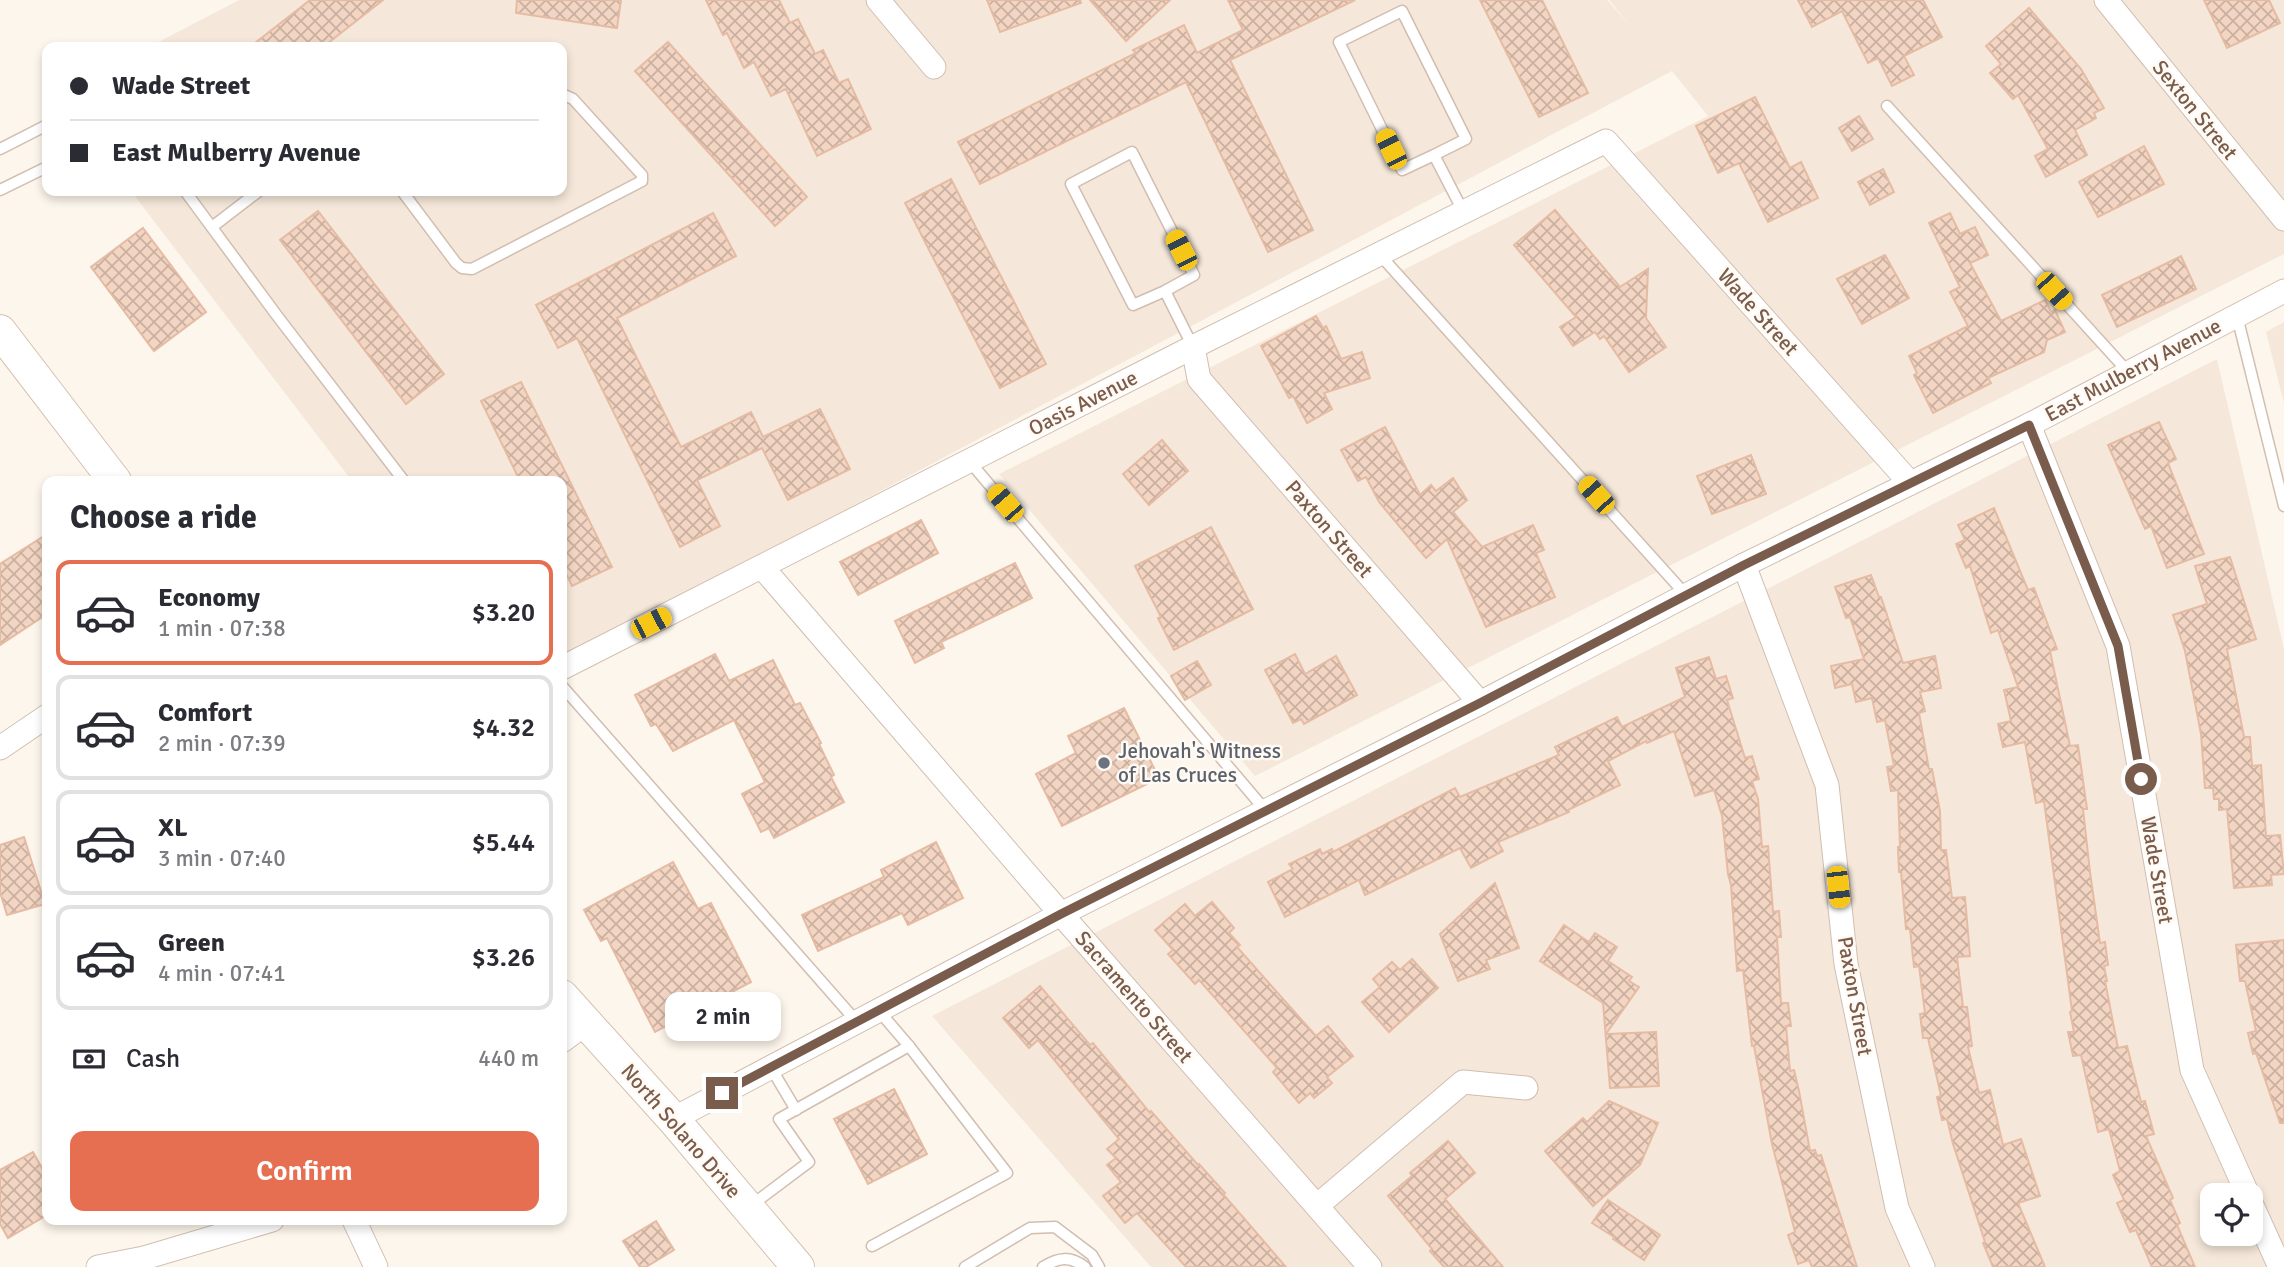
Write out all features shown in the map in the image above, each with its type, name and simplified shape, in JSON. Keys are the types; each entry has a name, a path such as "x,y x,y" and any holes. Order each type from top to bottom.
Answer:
{"main road":[{"path":"0,331 111,476"},
{"name":"North Solano Drive","path":"567,1011 574,1032 673,1119 798,1267"}],"street":[{"name":"Sexton Street","path":"2106,0 2284,219"},
{"path":"889,3 934,67"},
{"name":"Oasis Avenue","path":"567,665 1193,346 1606,141"},
{"name":"Wade Street","path":"1606,141 1910,483"},
{"name":"East Mulberry Avenue","path":"673,1119 1061,914 1480,703 1744,565 2029,425 2284,291"},
{"name":"Paxton Street","path":"1193,346 1199,379 1480,703"},
{"name":"Wade Street","path":"2029,425 2118,646 2192,1070 2243,1183"},
{"name":"Paxton Street","path":"1744,565 1827,785 1846,964 1897,1208 1923,1267"},
{"name":"Sacramento Street","path":"762,567 1370,1267"},
{"path":"0,748 42,719"},
{"path":"1318,1205 1463,1082 1526,1088"},
{"path":"97,1267 145,1263 257,1225"},
{"path":"356,1225 376,1267"},
{"path":"2263,1230 2280,1267"}],"lane":[{"path":"1402,11 1466,139 1434,155 1402,170 1339,42 1402,11"},
{"path":"406,196 456,263 462,268 472,269 642,181 642,175 573,99 567,96"},
{"path":"1887,106 2129,373"},
{"path":"0,149 42,128"},
{"path":"1132,152 1194,275 1164,290 1133,305 1071,184 1132,152"},
{"path":"1434,155 1464,213"},
{"path":"0,190 42,169"},
{"path":"189,196 400,476"},
{"path":"212,226 252,196"},
{"path":"1380,254 1686,595"},
{"path":"1164,290 1193,346"},
{"path":"2237,316 2284,506"},
{"path":"970,461 1266,811"},
{"path":"567,692 857,1022"},
{"path":"872,1246 1007,1173 879,1010"},
{"path":"748,1208 810,1162 779,1119 909,1046"},
{"path":"771,1068 796,1110"},
{"path":"965,1267 1030,1228 1055,1227 1092,1255 1099,1267"},
{"path":"1043,1267 1057,1259 1066,1258 1085,1267"}],"shaded area":[{"path":"239,0 1607,0 1630,25 1609,0 2284,0 2284,254 1255,776 999,474 1708,116 1672,71 567,657 567,476 348,476 135,196 567,196 567,42 159,42"},
{"path":"2284,322 2284,403 2266,332"},
{"path":"2217,359 2284,649 2284,1267 1151,1267 932,1016"}],"building":[{"path":"310,0 383,0 329,42 256,42"},
{"path":"517,0 621,0 617,28 516,13"},
{"path":"706,0 779,0 790,23 798,19 815,54 823,50 839,83 848,79 871,129 817,156 786,89 771,96 754,62 744,68 727,33 723,35"},
{"path":"987,0 1080,0 1081,3 1000,32"},
{"path":"1090,0 1170,0 1126,41"},
{"path":"1228,0 1355,0 1230,60 1313,230 1268,252 1186,82 980,184 958,142 1136,53 1133,50 1184,25 1197,53 1243,30"},
{"path":"1480,0 1542,0 1588,93 1539,117"},
{"path":"1798,0 1923,0 1942,37 1904,56 1914,75 1892,86 1878,58 1868,63 1842,11 1812,27"},
{"path":"2204,0 2269,0 2280,23 2227,48"},
{"path":"2029,8 2081,69 2104,108 2094,113 2096,118 2075,130 2087,155 2046,177 2035,156 2048,149 2018,95 2013,99 1990,73 2001,64 1986,46"},
{"path":"668,42 807,197 775,226 635,71"},
{"path":"1755,97 1790,168 1801,162 1818,198 1768,222 1739,163 1718,173 1696,126"},
{"path":"1859,116 1873,139 1852,151 1839,128"},
{"path":"2144,146 2164,184 2098,217 2079,182"},
{"path":"1883,169 1894,192 1870,205 1858,182"},
{"path":"951,179 1046,364 1000,388 905,203"},
{"path":"1555,210 1620,287 1648,269 1646,318 1666,347 1629,372 1604,336 1600,339 1595,332 1573,346 1560,327 1576,317 1514,245"},
{"path":"318,211 444,374 406,404 280,240"},
{"path":"713,213 736,256 617,318 681,447 751,412 763,437 820,409 850,469 788,500 762,448 697,480 720,526 680,547 577,338 558,348 536,305"},
{"path":"1950,213 1960,234 1975,227 1988,255 1970,263 2001,321 2045,300 2051,312 2055,310 2065,332 2047,340 2044,352 1988,378 1991,383 1933,413 1914,375 1917,373 1909,356 1968,326 1950,292 1960,287 1929,223"},
{"path":"143,228 206,312 154,351 91,267"},
{"path":"1885,255 1909,298 1862,324 1837,279"},
{"path":"2181,256 2196,289 2117,327 2102,295"},
{"path":"1316,316 1323,328 1326,326 1341,359 1362,352 1370,378 1324,393 1332,409 1307,423 1293,396 1289,398 1261,346"},
{"path":"521,382 612,567 572,586 567,576 567,476 518,476 481,401"},
{"path":"2159,422 2176,459 2168,463 2204,554 2167,568 2151,526 2145,529 2108,445"},
{"path":"1385,427 1420,495 1431,485 1436,491 1453,478 1467,500 1453,512 1482,547 1533,525 1544,550 1536,553 1555,597 1486,627 1447,539 1426,558 1379,502 1366,477 1358,481 1341,450"},
{"path":"1162,440 1188,471 1149,505 1123,474"},
{"path":"1751,455 1766,494 1712,514 1697,476"},
{"path":"1994,508 2028,590 2034,588 2057,649 2050,651 2070,746 2078,745 2087,809 2083,809 2090,872 2100,943 2105,942 2108,965 2104,966 2105,981 2118,1048 2127,1046 2141,1102 2145,1101 2154,1134 2146,1136 2173,1198 2170,1200 2180,1223 2177,1225 2195,1267 2152,1267 2136,1230 2130,1232 2117,1203 2124,1200 2113,1175 2120,1171 2109,1129 2098,1132 2081,1055 2073,1056 2068,1032 2074,1032 2072,1011 2044,801 2036,803 2025,742 2003,747 1998,724 2011,721 2004,690 2018,687 1998,630 1991,633 1970,566 1966,568 1956,544 1965,540 1958,525"},
{"path":"921,520 938,553 858,595 840,562"},
{"path":"1211,527 1253,609 1174,650 1158,618 1161,617 1135,566"},
{"path":"42,537 42,617 0,645 0,564"},
{"path":"2230,557 2256,639 2227,649 2244,737 2250,737 2252,766 2261,765 2266,836 2280,835 2284,874 2271,875 2272,885 2234,888 2227,809 2219,810 2219,799 2214,799 2213,788 2205,788 2201,734 2185,651 2173,615 2207,604 2195,566"},
{"path":"1015,563 1032,598 941,642 944,648 915,663 895,621"},
{"path":"1871,575 1903,663 1935,656 1941,688 1920,692 1925,711 1919,713 1940,811 1941,850 1946,850 1952,898 1965,897 1970,956 1957,957 1963,1007 1967,1007 1972,1046 1968,1047 1979,1093 1990,1090 2003,1145 2021,1139 2040,1196 2018,1203 2045,1267 1993,1267 1983,1243 1985,1242 1947,1119 1942,1120 1937,1097 1941,1096 1928,1038 1923,1038 1920,1014 1925,1013 1919,966 1914,967 1910,929 1906,929 1899,872 1898,790 1891,791 1887,767 1894,766 1885,720 1877,722 1872,698 1856,702 1852,684 1835,688 1831,666 1864,659 1850,617 1846,618 1835,587"},
{"path":"715,654 729,681 773,660 795,705 800,703 821,743 819,744 834,775 831,777 844,802 774,838 769,828 761,832 742,794 765,782 734,720 673,751 656,724 651,726 635,695"},
{"path":"1295,654 1305,674 1336,656 1357,695 1304,724 1301,719 1293,723 1265,670"},
{"path":"1709,657 1716,679 1726,676 1733,698 1727,700 1745,758 1752,756 1759,779 1752,781 1758,799 1762,847 1768,846 1773,912 1779,911 1781,937 1777,937 1781,1003 1788,1003 1791,1026 1786,1026 1790,1071 1794,1070 1810,1151 1815,1150 1817,1156 1821,1155 1857,1267 1812,1267 1809,1260 1798,1264 1788,1235 1795,1232 1772,1144 1752,1046 1743,970 1737,971 1731,885 1722,816 1714,790 1695,796 1674,731 1647,743 1646,741 1608,761 1620,785 1568,810 1569,812 1498,842 1503,851 1471,868 1460,848 1365,895 1359,880 1285,917 1268,882 1293,869 1289,864 1320,849 1322,854 1332,849 1333,852 1455,788 1460,797 1559,755 1555,747 1617,717 1622,727 1685,697 1676,668"},
{"path":"1197,661 1211,685 1185,700 1171,676"},
{"name":"Jehovah's Witness of Las Cruces","path":"1124,708 1159,778 1062,826 1036,774 1076,753 1068,736"},
{"path":"24,837 42,894 42,905 7,915 0,892 0,845"},
{"path":"936,842 963,898 908,925 902,913 818,951 802,915 884,877 881,870"},
{"path":"673,862 698,909 711,903 751,982 728,994 733,1003 673,1035 668,1025 655,1032 607,938 601,941 584,910"},
{"path":"1495,883 1519,948 1486,960 1490,969 1458,981 1440,934"},
{"path":"1212,902 1234,928 1229,933 1240,945 1237,947 1316,1036 1328,1026 1353,1056 1327,1077 1332,1083 1314,1098 1310,1093 1299,1103 1273,1072 1277,1068 1199,980 1195,984 1168,954 1173,950 1155,930 1185,904 1195,916"},
{"path":"1564,925 1589,942 1595,933 1617,947 1608,961 1632,977 1629,981 1639,987 1606,1034 1656,1032 1659,1086 1610,1088 1603,1003 1540,961"},
{"path":"2284,940 2284,1123 2280,1123 2256,1053 2253,1054 2248,1033 2256,1031 2245,981 2240,981 2236,945"},
{"path":"1412,959 1438,988 1389,1032 1362,1002 1380,987 1373,979 1392,962 1400,970"},
{"path":"1040,986 1090,1045 1093,1043 1150,1113 1151,1111 1225,1193 1223,1194 1286,1267 1186,1267 1137,1213 1125,1223 1103,1196 1121,1182 1107,1165 1116,1158 1107,1149 1119,1139 1038,1040 1029,1048 1003,1018"},
{"path":"894,1089 927,1154 868,1184 834,1119"},
{"path":"1609,1101 1658,1123 1640,1165 1593,1206 1545,1151 1583,1118 1587,1122"},
{"path":"1448,1141 1475,1173 1445,1199 1503,1267 1444,1267 1388,1196"},
{"path":"33,1152 42,1168 42,1218 8,1238 0,1224 0,1170"},
{"path":"1608,1200 1660,1235 1644,1260 1592,1223"},
{"path":"656,1221 674,1250 646,1267 640,1267 623,1241"}],"place":[{"name":"Jehovah's Witness of Las Cruces","path":"1104,763"}],"route":[{"path":"722,1093 1061,914 1480,703 1744,565 2029,425 2118,646 2141,779"}]}
